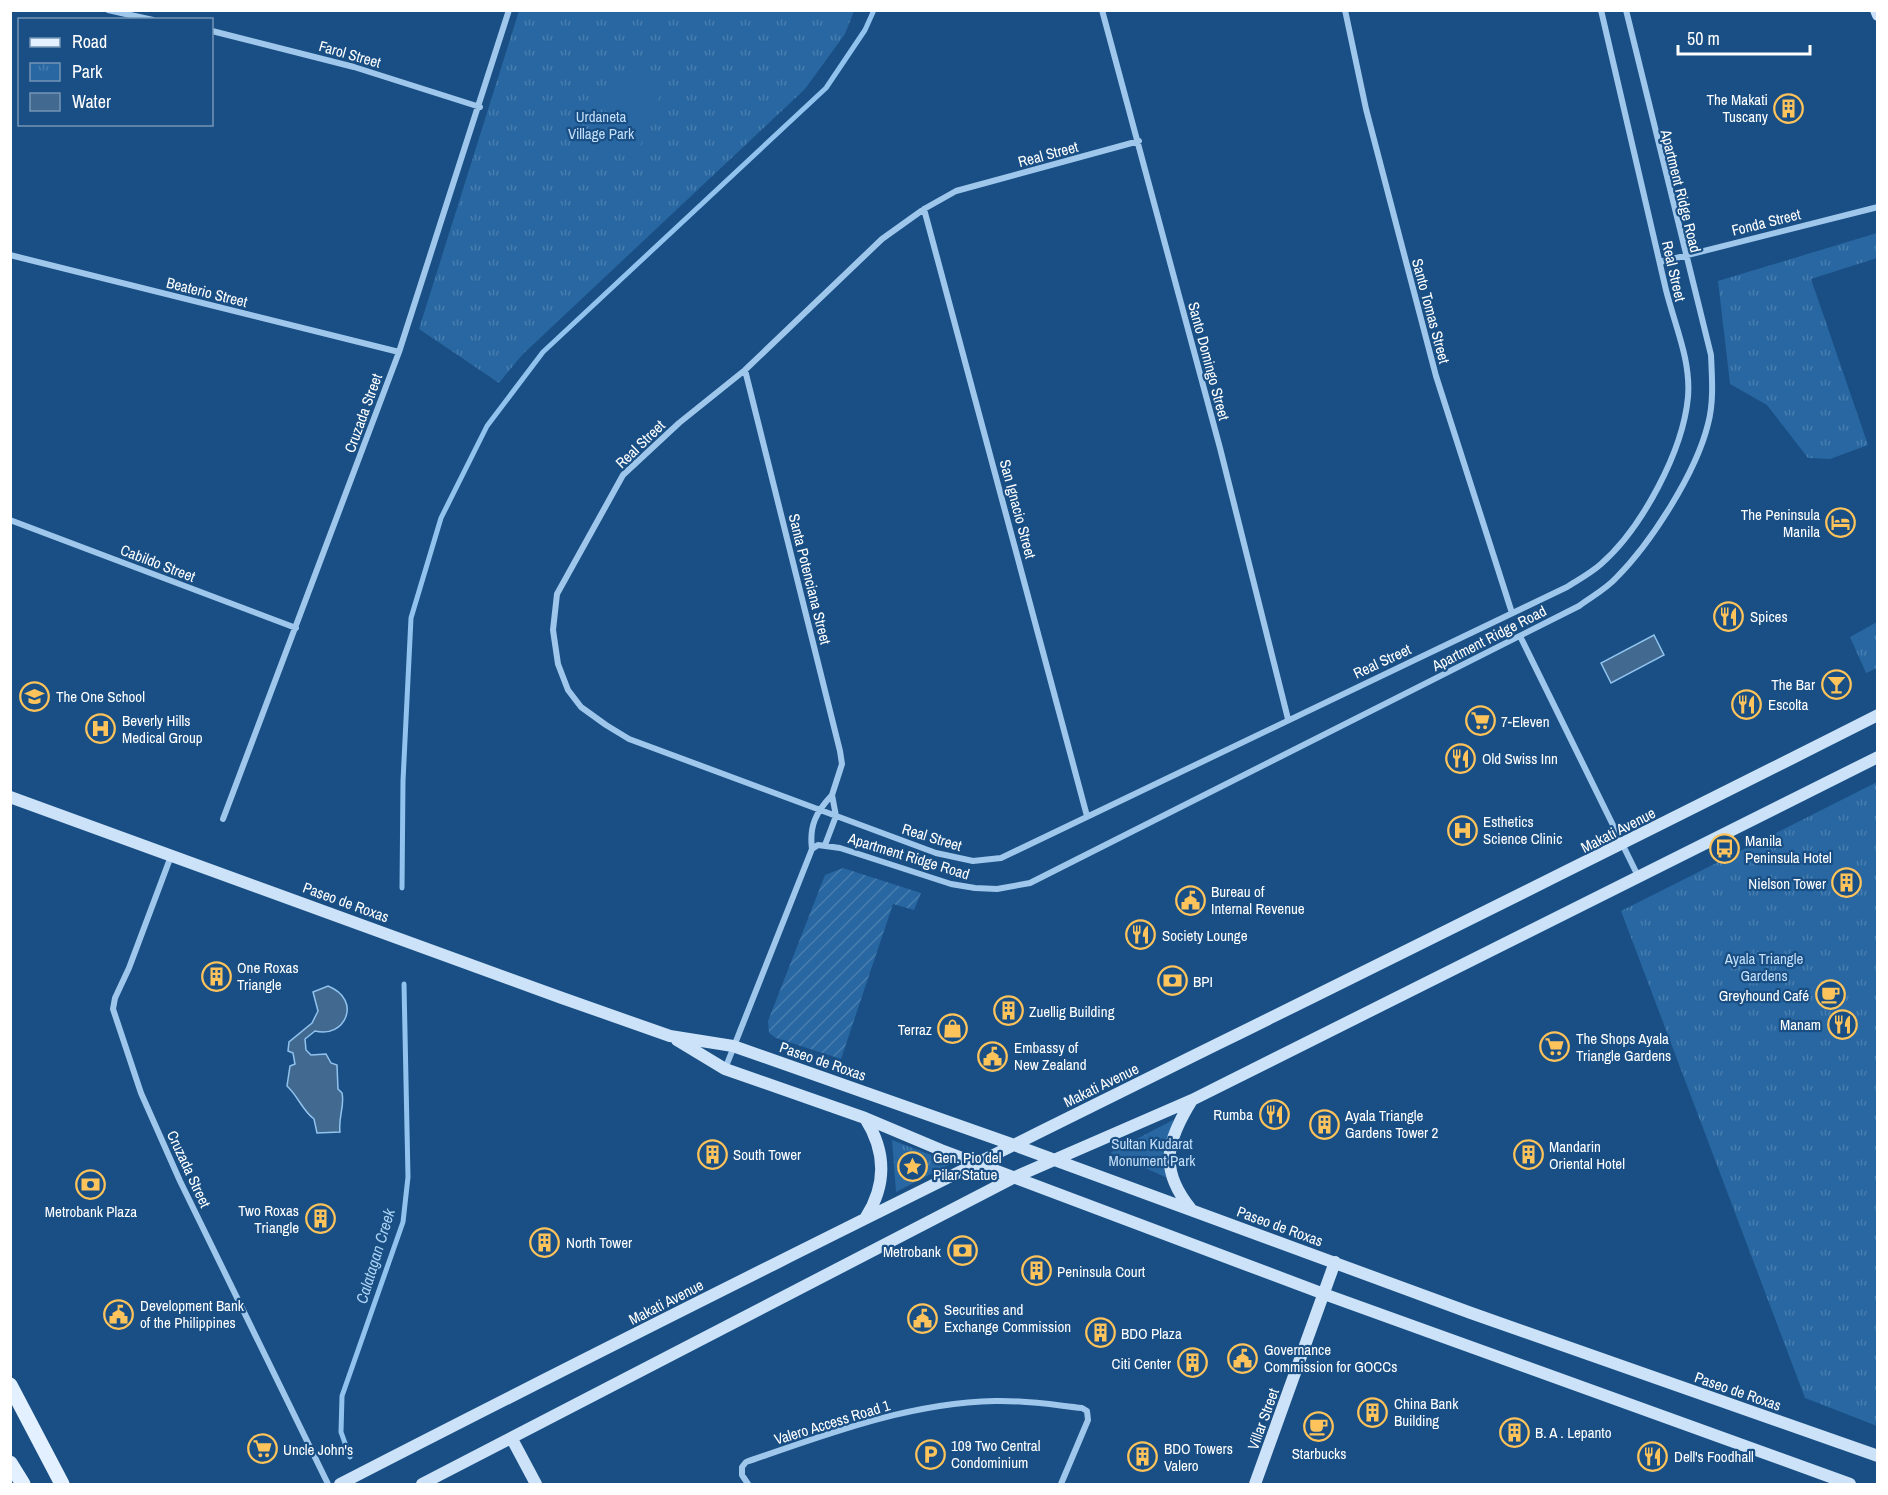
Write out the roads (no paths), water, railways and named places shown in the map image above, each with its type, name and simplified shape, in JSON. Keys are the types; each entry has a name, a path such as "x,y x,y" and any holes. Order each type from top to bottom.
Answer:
{"main road":[{"path":"1876,10 1878,15"},
{"name":"Makati Avenue","path":"340,1485 865,1218 1624,844 1878,715"},
{"path":"422,1485 1015,1178 1192,1100 1878,757"},
{"name":"Paseo de Roxas","path":"10,797 172,854 562,998 670,1036 733,1046 1014,1145 1483,1317 1878,1456"},
{"name":"Paseo de Roxas","path":"670,1036 725,1069 865,1118 1015,1178 1324,1294 1850,1485"},
{"path":"1192,1100 1174,1128 1169,1153 1175,1183 1192,1210"},
{"path":"865,1118 878,1142 882,1169 874,1203 865,1218"},
{"name":"Villar Street","path":"1255,1485 1335,1262"},
{"path":"10,1385 62,1485"},
{"path":"512,1439 536,1485"},
{"path":"10,1463 23,1485"}],"street":[{"path":"108,10 144,18"},
{"name":"Cruzada Street","path":"223,819 399,352 480,107 509,10"},
{"name":"Santo Domingo Street","path":"1102,10 1220,448 1288,719"},
{"name":"Santo Tomas Street","path":"1345,10 1366,109 1436,376 1512,613"},
{"name":"Real Street","path":"1138,141 956,191 924,209 882,239 745,370 679,423 623,475 557,594 553,630 558,663 568,690 581,707 629,739 936,854 973,861 1000,858 1567,587 1601,564 1628,534 1666,472 1682,427 1688,397 1687,362 1660,262 1600,10"},
{"name":"Apartment Ridge Road","path":"812,849 825,845 951,884 975,888 997,889 1030,883 1579,606 1616,579 1638,553 1687,480 1708,425 1712,393 1711,355 1626,10"},
{"name":"Farol Street","path":"213,31 354,67 480,107"},
{"name":"Fonda Street","path":"1660,262 1878,207"},
{"name":"San Ignacio Street","path":"924,209 1088,816"},
{"name":"Beaterio Street","path":"10,255 399,352"},
{"name":"Santa Potenciana Street","path":"745,370 840,751 842,764 832,795 818,809"},
{"name":"Cabildo Street","path":"10,520 296,628"},
{"path":"1520,636 1638,876"},
{"name":"Santa Potenciana Street","path":"832,795 836,816"},
{"path":"725,1069 812,849 810,834 818,809"},
{"path":"825,845 836,816"},
{"name":"Cruzada Street","path":"172,854 113,1009 141,1093 327,1485"},
{"name":"Valero Access Road 1","path":"748,1485 742,1475 742,1467 747,1462 831,1433 865,1422 947,1404 997,1401 1082,1408 1087,1411 1088,1420 1061,1485"}],"water":[{"path":"1654,635 1664,655 1611,683 1601,663"},
{"path":"328,986 339,992 345,1000 346,1017 335,1029 326,1032 315,1031 305,1039 306,1050 311,1055 326,1054 331,1063 337,1065 338,1089 342,1093 343,1102 340,1132 317,1133 314,1119 287,1086 290,1066 295,1064 293,1053 288,1051 289,1042 312,1023 318,1011 313,992"}],"waterway":[{"path":"402,888 403,781 411,618 441,518 487,426 543,352 826,88 865,30 874,10"},
{"name":"Calatagan Creek","path":"350,1457 341,1432 342,1396 403,1222 408,1177 404,984"}],"place":[{"name":"The Makati Tuscany","path":"1789,108"},
{"name":"The Peninsula Manila","path":"1841,523"},
{"name":"Spices","path":"1729,616"},
{"name":"The Bar","path":"1836,684"},
{"name":"The One School","path":"35,696"},
{"name":"Escolta","path":"1747,704"},
{"name":"7-Eleven","path":"1480,721"},
{"name":"Beverly Hills Medical Group","path":"101,729"},
{"name":"Old Swiss Inn","path":"1461,758"},
{"name":"Esthetics Science Clinic","path":"1462,830"},
{"name":"Manila Peninsula Hotel","path":"1724,849"},
{"name":"Nielson Tower","path":"1847,883"},
{"name":"Bureau of Internal Revenue","path":"1190,900"},
{"name":"Society Lounge","path":"1141,935"},
{"name":"One Roxas Triangle","path":"216,976"},
{"name":"BPI","path":"1172,981"},
{"name":"Greyhound Café","path":"1830,995"},
{"name":"Zuellig Building","path":"1008,1011"},
{"name":"Manam","path":"1842,1024"},
{"name":"Terraz","path":"953,1029"},
{"name":"The Shops Ayala Triangle Gardens","path":"1555,1047"},
{"name":"Embassy of New Zealand","path":"993,1056"},
{"name":"Rumba","path":"1274,1114"},
{"name":"Ayala Triangle Gardens Tower 2","path":"1324,1124"},
{"name":"South Tower","path":"712,1154"},
{"name":"Mandarin Oriental Hotel","path":"1528,1155"},
{"name":"Gen. Pio del Pilar Statue","path":"912,1166"},
{"name":"Metrobank Plaza","path":"91,1184"},
{"name":"Two Roxas Triangle","path":"320,1219"},
{"name":"North Tower","path":"545,1242"},
{"name":"Metrobank","path":"962,1251"},
{"name":"Peninsula Court","path":"1036,1271"},
{"name":"Development Bank of the Philippines","path":"119,1314"},
{"name":"Securities and Exchange Commission","path":"923,1318"},
{"name":"BDO Plaza","path":"1100,1333"},
{"name":"Governance Commission for GOCCs","path":"1243,1358"},
{"name":"Citi Center","path":"1192,1363"},
{"name":"China Bank Building","path":"1373,1412"},
{"name":"Starbucks","path":"1319,1426"},
{"name":"B. A . Lepanto","path":"1514,1432"},
{"name":"Uncle John's","path":"262,1449"},
{"name":"109 Two Central Condominium","path":"930,1454"},
{"name":"Dell's Foodhall","path":"1653,1456"},
{"name":"BDO Towers Valero","path":"1143,1457"}],"park label":[{"name":"Urdaneta Village Park","path":"601,124"},
{"name":"Ayala Triangle Gardens","path":"1764,966"},
{"name":"Sultan Kudarat Monument Park","path":"1152,1152"}]}
